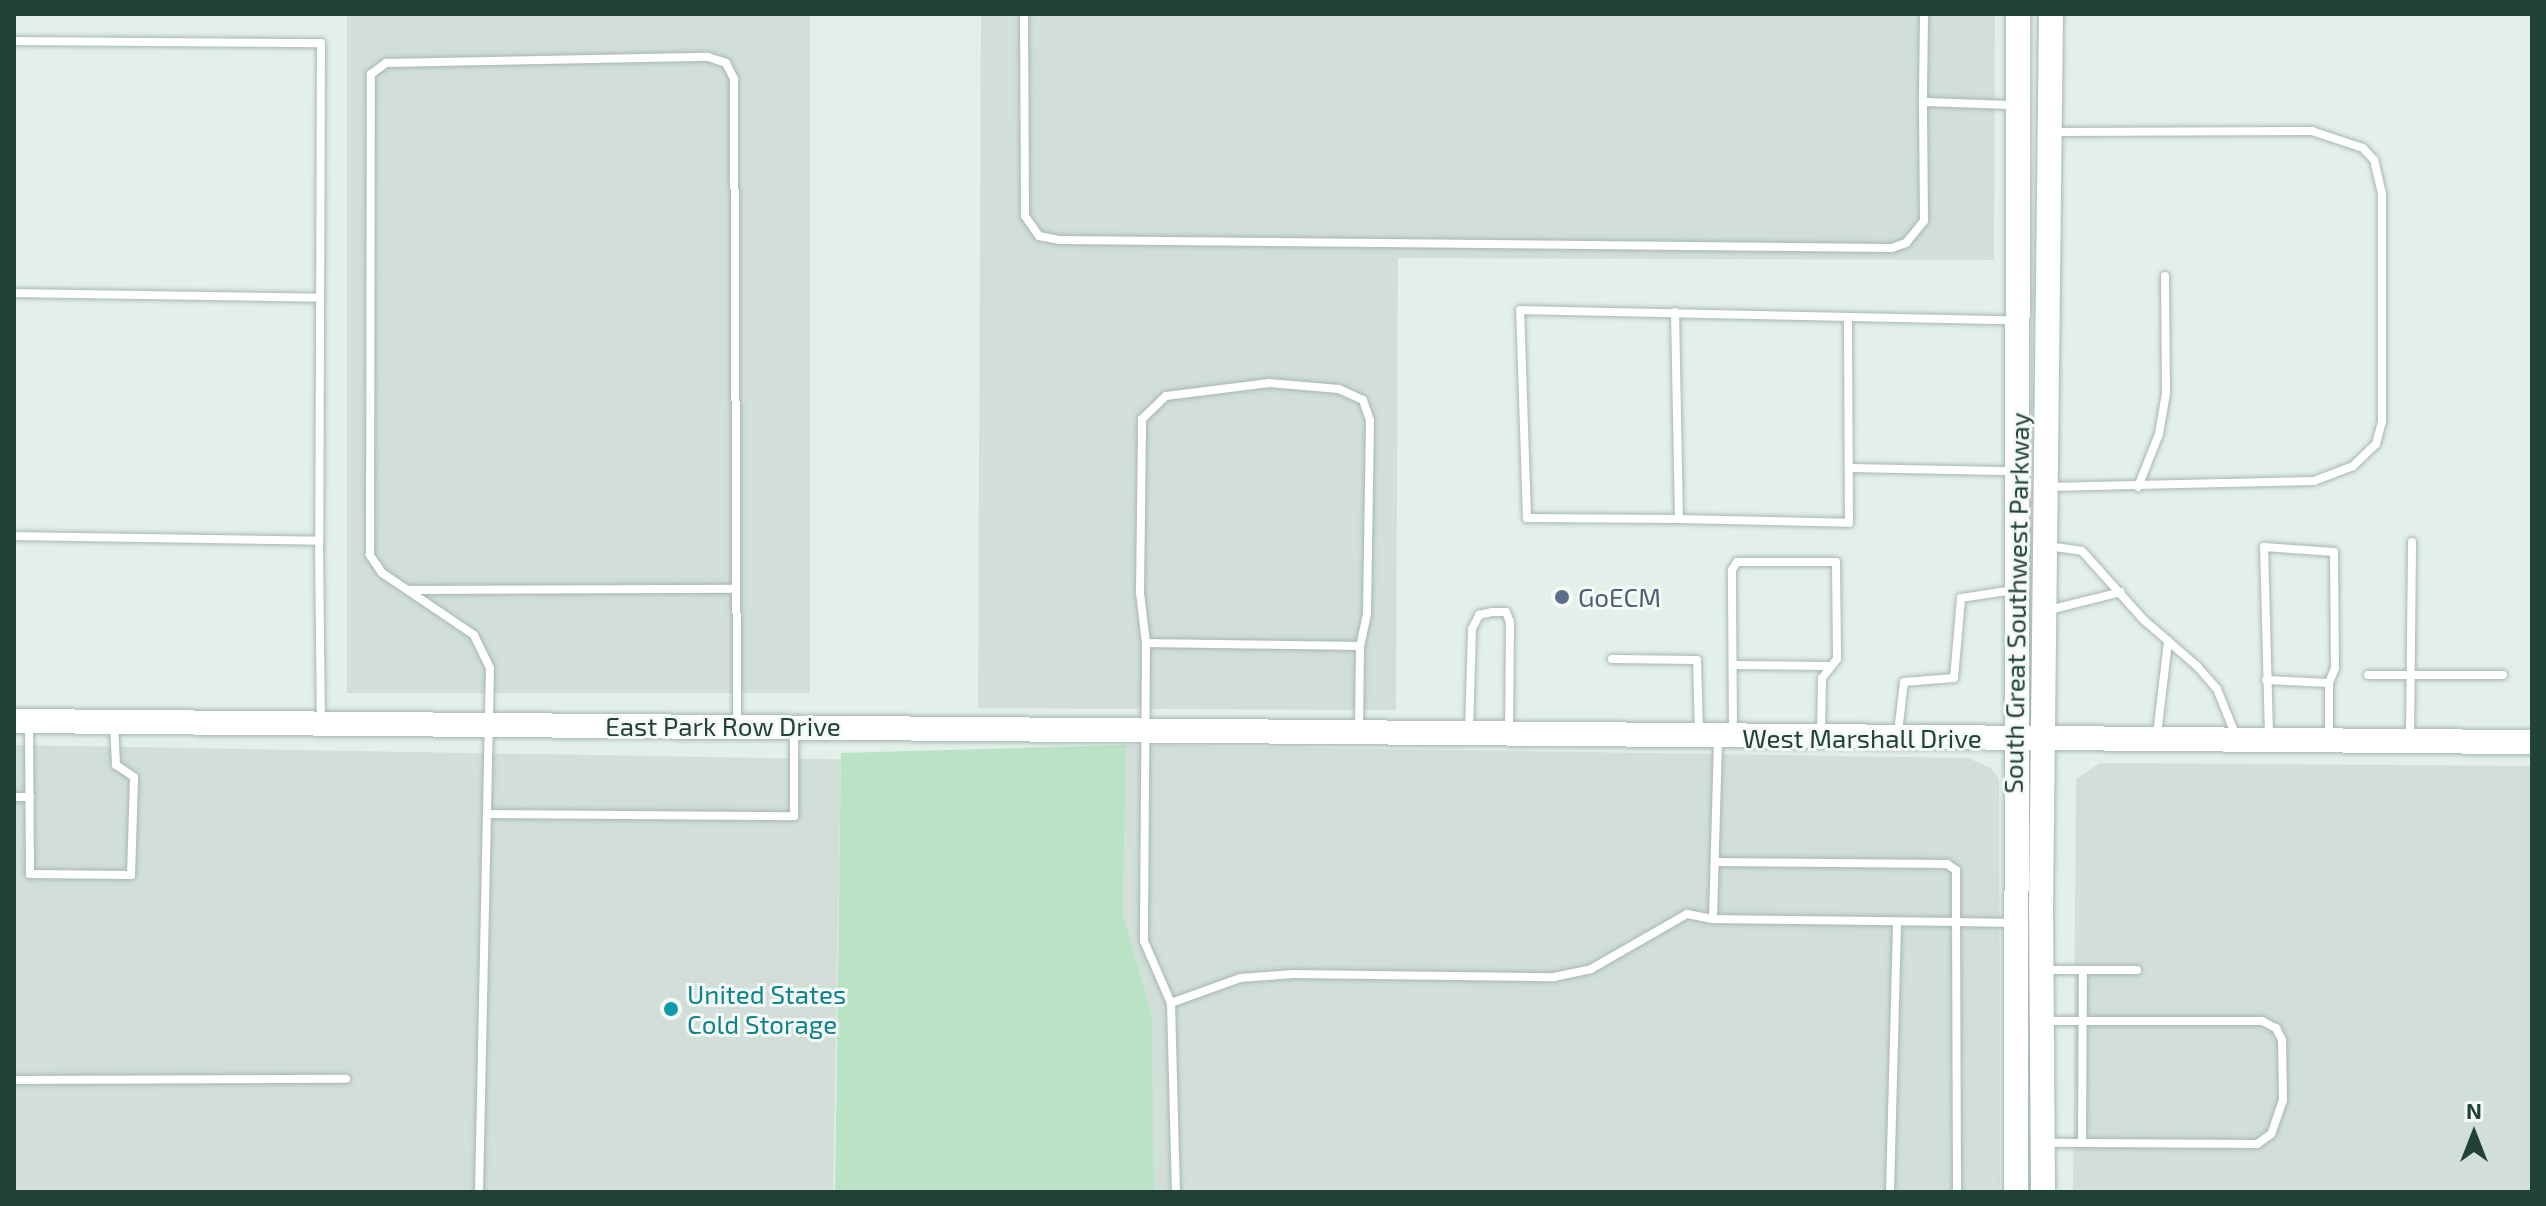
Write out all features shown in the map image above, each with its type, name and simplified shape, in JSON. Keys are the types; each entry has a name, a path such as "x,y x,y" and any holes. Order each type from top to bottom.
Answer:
{"main road":[{"name":"South Great Southwest Parkway","path":"2016,1192 2013,739 2019,320 2014,105 2018,14"},
{"name":"South Great Southwest Parkway","path":"2043,1192 2042,739 2051,14"},
{"path":"2019,320 2047,320"},
{"name":"East Park Row Drive","path":"22,721 794,726 1433,735"},
{"name":"West Marshall Drive","path":"1433,735 2532,742"}],"lane":[{"path":"1024,14 1025,216 1039,236 1059,240 1892,248 1906,243 1924,221 1924,14"},
{"path":"14,41 321,43 321,725"},
{"path":"479,1192 492,726 490,668 474,635 382,573 370,555 371,74 386,63 708,57 726,63 734,79 737,726"},
{"path":"1923,102 2014,105"},
{"path":"2045,487 2314,481 2353,466 2376,444 2382,422 2382,194 2374,160 2363,148 2312,131 2049,132"},
{"path":"2138,487 2159,434 2166,393 2165,276"},
{"path":"14,293 320,298"},
{"path":"1848,319 1849,523 1527,518 1520,310 1848,319 2019,320"},
{"path":"1675,312 1679,519"},
{"path":"1176,1192 1171,1003 1144,941 1146,643 1140,593 1142,419 1166,396 1269,383 1339,389 1363,400 1370,420 1367,614 1360,646 1359,734"},
{"path":"1851,468 2017,471"},
{"path":"14,536 319,541"},
{"path":"2410,742 2412,542"},
{"path":"2044,546 2082,551 2217,689 2238,740"},
{"path":"2269,741 2264,547 2334,552 2335,668 2329,683 2329,741"},
{"path":"1713,919 1717,737 1734,665 1732,570 1737,562 1836,562 1837,659 1822,678 1821,738"},
{"path":"407,590 736,589"},
{"path":"1897,738 1904,682 1954,678 1961,598 2015,590"},
{"path":"2044,611 2121,592"},
{"path":"1469,735 1472,629 1479,615 1506,612 1510,622 1508,736"},
{"path":"2157,740 2168,641"},
{"path":"1146,643 1360,646"},
{"path":"1612,659 1697,660 1717,737"},
{"path":"1734,665 1831,666"},
{"path":"2368,675 2503,675"},
{"path":"2266,680 2329,683"},
{"path":"22,721 30,797 30,874 131,875 134,777 116,765 114,722"},
{"path":"489,814 794,816 794,726"},
{"path":"14,797 30,797"},
{"path":"1715,862 1947,864 1956,870 1957,1192"},
{"path":"1171,1003 1240,978 1280,975 1554,977 1591,969 1687,914 1713,919 2015,923"},
{"path":"1890,1192 1897,922"},
{"path":"2042,970 2137,970"},
{"path":"2082,1143 2083,970"},
{"path":"2042,1021 2262,1021 2276,1028 2282,1040 2283,1100 2275,1127 2257,1144 2043,1143"},
{"path":"14,1080 346,1079"}],"shaded area":[{"path":"347,14 810,14 810,693 347,693"},
{"path":"981,14 1995,14 1994,260 1398,258 1396,710 978,708"},
{"path":"14,745 841,759 833,1192 14,1192"},
{"path":"1126,745 1968,758 1991,768 1999,779 2000,1192 1154,1192 1152,1016 1123,915"},
{"path":"2100,763 2532,766 2532,1192 2073,1192 2076,779"}],"green space":[{"path":"1126,745 1123,915 1152,1016 1154,1192 835,1192 841,753"}],"place":[{"name":"GoECM","path":"1562,597"},
{"name":"United States Cold Storage","path":"671,1009"}]}
